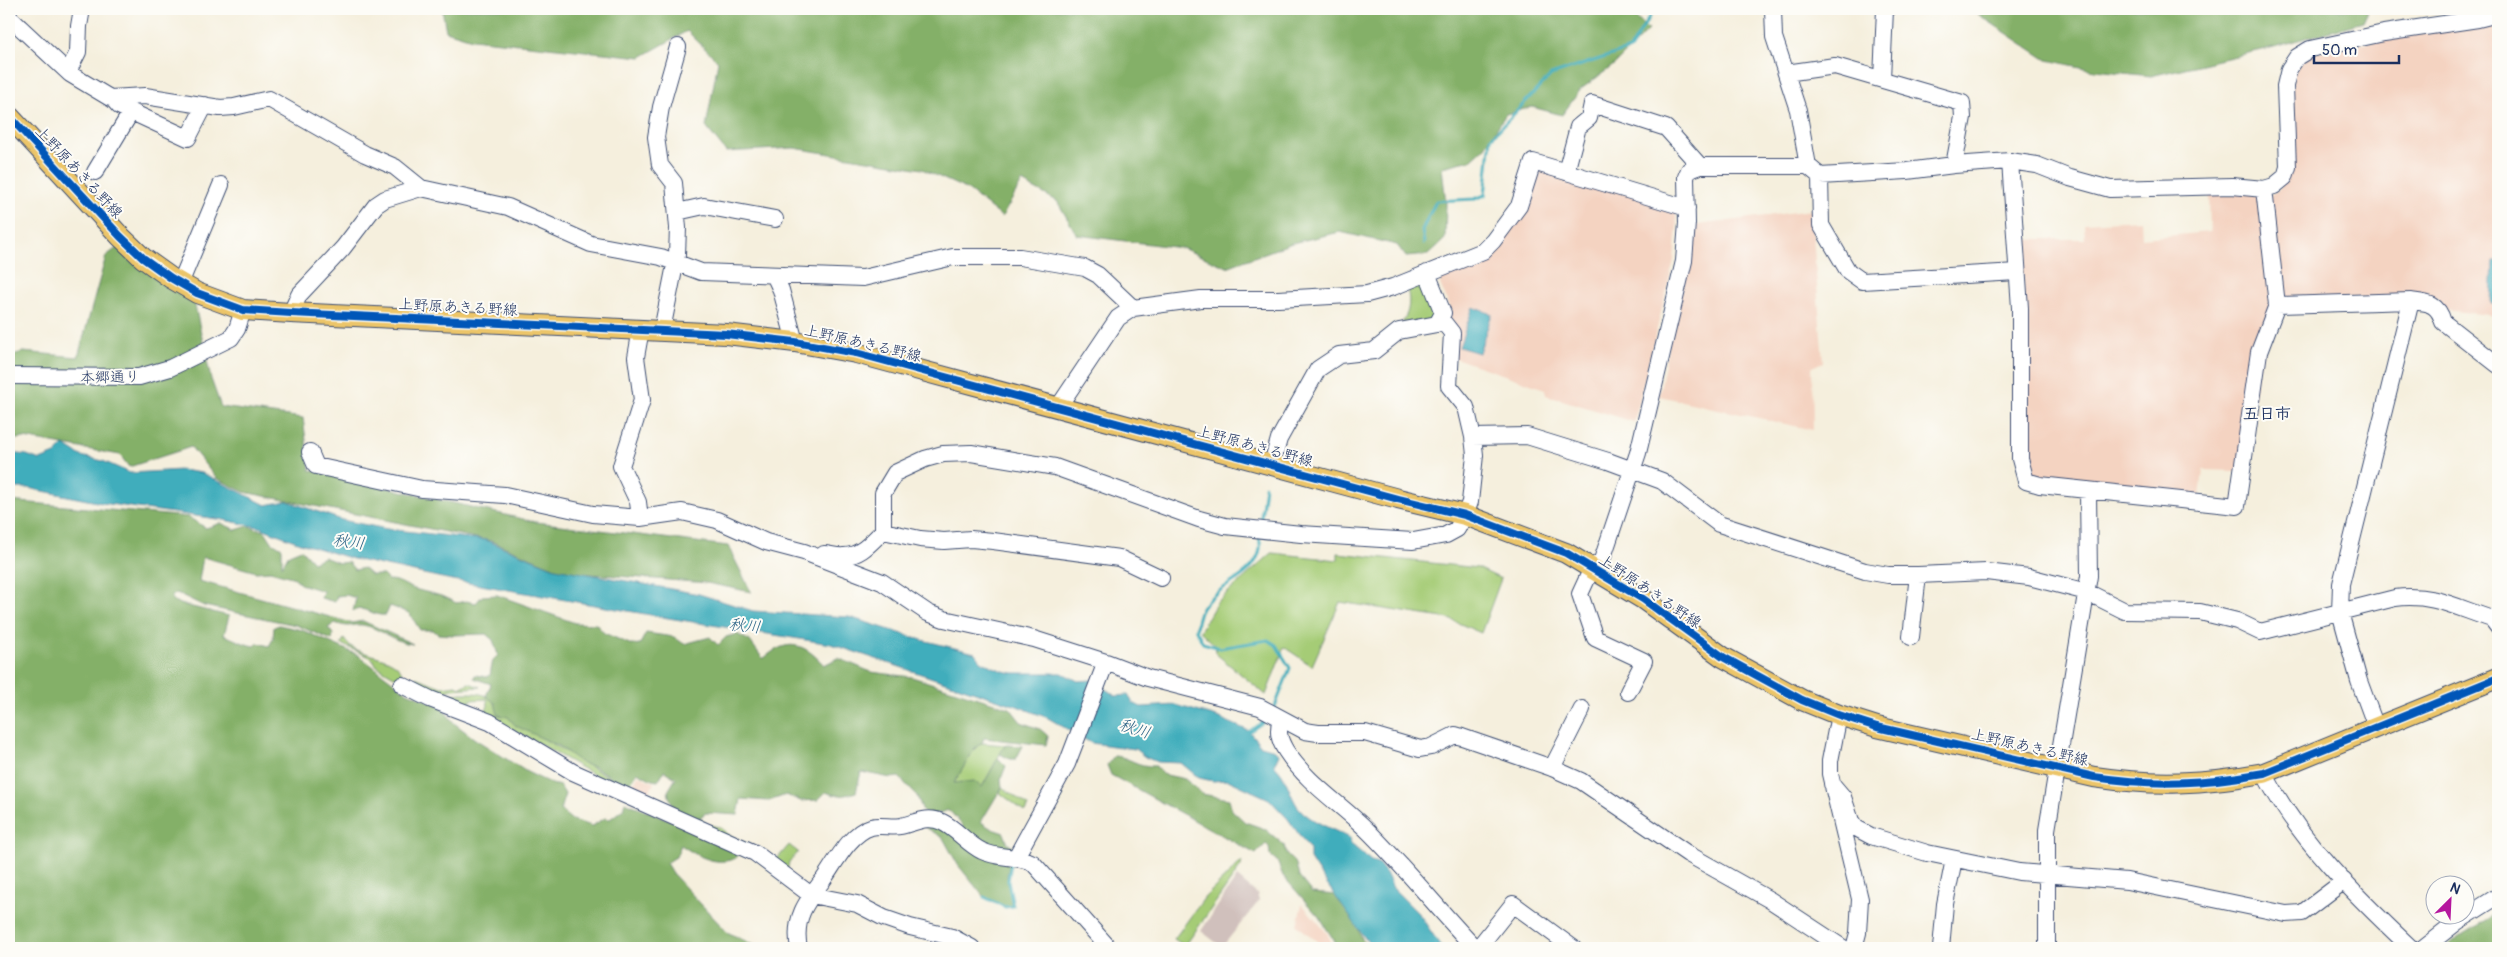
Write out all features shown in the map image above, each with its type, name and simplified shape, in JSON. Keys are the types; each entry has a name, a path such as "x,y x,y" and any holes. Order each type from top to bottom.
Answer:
{"main road":[{"name":"上野原あきる野線","path":"9,116 120,236 143,258 180,284 197,293 244,310 726,334 795,342 856,353 1059,406 1398,500 1465,515 1557,550 1592,568 1643,599 1723,657 1793,695 1839,715 1877,727 2094,776 2153,784 2224,780 2264,773 2498,678"}],"street":[{"path":"68,72 78,52 78,26 82,9"},
{"path":"1772,9 1774,37 1798,110 1814,171 1821,226 1848,271 1862,281 2017,272"},
{"path":"1882,79 1885,9"},
{"path":"1628,692 1644,661 1595,638 1580,594 1592,568 1602,560 1632,470 1651,404 1684,261 1686,177 1689,170 1700,166 1814,171 1907,171 2010,161 2037,165 2070,178 2110,189 2220,186 2264,189 2274,186 2285,177 2288,167 2285,86 2289,69 2297,57 2310,50 2384,33 2478,19 2498,14"},
{"path":"9,17 68,72 96,92 112,98 144,96 204,105 234,107 269,99 365,154 395,167 420,188 508,208 591,244 660,257 701,272 775,276 863,278 953,257 1020,257 1085,268 1098,275 1132,308"},
{"path":"662,330 678,228 674,183 660,165 656,137 661,107 678,47"},
{"path":"1786,73 1835,66 1962,103 1963,117 1954,165"},
{"path":"112,98 119,106 188,138 204,105"},
{"path":"1566,172 1578,126 1589,118 1592,104 1666,128 1700,166"},
{"path":"95,172 131,112"},
{"path":"2010,161 2021,356 2020,459 2026,481 2040,485 2237,506 2258,352 2277,305 2264,189"},
{"path":"1059,406 1118,318 1132,308 1201,299 1278,299 1367,294 1381,291 1483,251 1493,241 1519,206 1533,162 1686,208"},
{"path":"180,284 221,185"},
{"path":"291,313 299,295 342,248 376,205 386,199 420,188"},
{"path":"677,212 704,206 775,219"},
{"path":"1272,464 1279,439 1318,369 1339,355 1374,350 1400,330 1430,327 1437,324 1443,313 1427,273"},
{"path":"775,276 781,290 795,342"},
{"path":"2277,305 2411,301 2431,304 2440,311 2443,322 2498,365"},
{"path":"2376,727 2359,681 2340,612 2341,584 2411,301"},
{"name":"本郷通り","path":"9,376 110,379 155,374 231,338 237,329 244,310"},
{"path":"818,558 825,554 842,557 861,552 883,532 883,493 895,474 925,459 943,454 971,453 1055,467 1199,519 1259,531 1414,541 1453,532 1458,529 1470,502 1475,455 1466,408 1449,386 1452,333 1441,319"},
{"path":"640,518 638,502 621,466 642,400 636,357 641,329"},
{"path":"1473,437 1527,436 1662,480 1719,524 1865,571 1918,576 1986,572 2029,577 2087,592 2125,611 2200,612 2237,621 2260,632 2395,598 2416,595 2434,598 2492,619 2498,627"},
{"path":"310,452 316,466 352,476 422,489 505,495 593,514 640,518 682,512 708,518 766,542 818,558 882,582 928,613 944,619 1034,639 1105,665 1276,715 1305,731 1318,734 1365,733 1420,749 1430,747 1455,735 1552,768 1581,781 1688,854 1770,900 1843,948"},
{"path":"2047,948 2047,830 2089,576 2088,490"},
{"path":"883,532 928,540 993,541 1119,558 1161,578"},
{"path":"1911,637 1918,576"},
{"path":"1016,858 1057,784 1105,665"},
{"path":"402,685 430,699 490,722 573,772 663,814 748,850 772,864 811,895 857,904 901,924 952,937 972,948"},
{"path":"1552,768 1582,709"},
{"path":"1276,715 1280,739 1300,769 1320,790 1364,828 1477,948 1513,904 1573,948"},
{"path":"1839,715 1830,761 1832,784 1860,899 1858,933 1854,948"},
{"path":"2264,773 2291,820 2364,903 2411,948"},
{"path":"1832,784 1843,797 1850,821 1856,828 1871,836 1927,854 2019,872 2067,874 2128,881 2286,914 2302,913 2344,881"},
{"path":"800,948 797,932 798,918 811,895 856,836 874,826 900,826 923,820 937,820 980,850 996,856 1016,858 1033,863 1109,948"},
{"path":"1941,948 1945,904 1954,859"},
{"path":"2424,948 2457,922 2498,896"}],"shaded area":[{"path":"2498,18 2498,316 2445,310 2438,298 2280,298 2269,196 2281,188 2292,80 2298,65 2311,53"},
{"path":"1536,166 1675,208 1677,226 1674,260 1634,422 1546,395 1545,389 1455,358 1450,319 1451,310 1440,284 1441,273 1492,248"},
{"path":"2209,191 2259,191 2272,306 2238,471 2203,470 2200,496 2039,479 2028,469 2029,365 2020,239 2085,239 2084,223 2141,220 2142,238 2210,232"},
{"path":"1811,210 1823,362 1812,367 1813,430 1659,396 1691,226"},
{"path":"638,775 654,783 644,802 628,794"},
{"path":"1237,877 1257,894 1259,901 1222,947 1201,931"},
{"path":"1302,904 1327,933 1334,948 1325,948 1297,925"}],"green space":[{"path":"442,9 1628,9 1648,30 1614,65 1581,89 1562,115 1532,107 1506,114 1485,147 1471,160 1442,167 1446,204 1445,239 1428,255 1406,257 1397,245 1340,232 1292,243 1227,267 1182,248 1077,235 1057,201 1022,182 1002,217 968,190 922,169 794,148 726,152 706,127 718,61 687,31 641,57 472,39 446,31"},
{"path":"1970,9 2369,9 2363,22 2274,47 2151,76 2095,70 2047,60"},
{"path":"118,247 194,301 211,379 221,407 303,418 310,470 536,522 728,546 751,592 707,583 565,572 491,541 244,492 216,478 191,447 129,467 120,455 24,438 9,440 9,356 23,352 78,357 106,256"},
{"path":"1426,284 1437,308 1433,323 1402,322 1407,314 1409,304 1405,285"},
{"path":"9,501 188,517 206,528 221,523 236,530 248,526 265,531 272,542 282,548 282,566 289,554 301,549 313,562 324,557 339,563 348,562 355,570 363,568 371,575 383,575 388,580 397,581 414,589 442,596 456,603 466,601 476,603 482,596 497,595 575,623 596,624 604,633 632,645 640,644 646,633 674,637 684,644 710,637 718,645 726,637 737,634 750,641 763,659 780,648 787,646 802,647 824,665 838,658 871,672 912,677 1010,708 1021,722 1040,729 1048,736 1046,745 984,738 982,743 975,748 954,783 974,781 982,787 998,758 1006,766 1001,779 1002,787 981,822 992,829 1004,833 1008,844 1013,847 1010,855 961,833 963,826 949,810 929,816 923,811 917,796 899,777 891,778 861,772 856,792 837,795 826,792 818,800 801,801 786,795 769,801 741,799 738,815 706,813 697,819 678,810 671,802 668,791 676,778 664,771 658,781 637,772 628,787 594,767 583,764 559,746 516,726 508,717 498,715 495,703 486,696 491,684 474,678 475,675 487,677 490,675 493,660 498,655 493,640 486,634 453,635 438,634 433,630 420,630 409,613 390,606 386,615 362,609 353,611 356,598 346,595 337,596 335,602 321,598 323,591 300,584 295,578 270,571 256,572 203,557 199,581 352,623 363,621 413,644 400,641 363,625 344,626 335,623 328,628 333,634 332,640 296,625 204,606 177,593 172,596 172,600 180,604 229,616 224,635 252,646 258,643 269,646 273,639 274,627 279,625 302,630 358,655 407,692 441,706 454,723 475,739 527,772 560,786 565,794 560,810 572,820 592,826 605,818 610,819 623,809 625,802 739,848 736,858 714,861 700,856 681,845 676,857 666,863 672,873 727,932 760,948 9,948"},
{"path":"1272,553 1338,560 1338,553 1478,568 1501,579 1481,633 1449,619 1340,602 1312,666 1284,647 1266,695 1215,653 1216,646 1200,631 1217,602"},
{"path":"344,639 350,646 358,650 388,660 396,665 402,672 404,682 377,666 372,658 341,644"},
{"path":"415,677 442,687 455,685 461,687 469,683 480,687 453,689 434,696 423,692"},
{"path":"462,693 487,696 516,725 631,789 628,794 484,713 488,706 487,699 470,700 471,709 449,699 453,694"},
{"path":"982,743 1005,745 982,787 954,783 975,748"},
{"path":"1005,745 1023,746 1016,759 1010,759 1000,754"},
{"path":"1114,756 1143,765 1156,766 1162,774 1185,779 1202,794 1229,799 1232,810 1245,822 1265,829 1284,845 1286,854 1296,864 1299,877 1312,893 1337,895 1355,920 1363,941 1371,948 1339,948 1319,917 1283,876 1277,861 1270,855 1269,847 1266,844 1256,854 1111,775 1107,765"},
{"path":"1002,787 1028,806 1025,812 1000,793"},
{"path":"671,804 678,805 699,815 706,824 720,827 729,835 777,859 789,845 798,852 789,862 787,871 667,806"},
{"path":"928,822 1011,860 1007,876 1012,906 1006,907 983,896 958,865 943,838 920,824"},
{"path":"1242,861 1241,866 1185,946 1174,939 1205,897"},
{"path":"2498,913 2498,948 2445,948 2451,942"}],"water":[{"path":"2493,262 2498,262 2498,303 2491,303"},
{"path":"1473,307 1492,314 1479,353 1459,347"},
{"name":"秋川","path":"64,445 81,456 103,461 130,473 181,470 202,473 266,505 287,501 342,520 387,529 485,540 555,568 699,594 753,611 849,617 922,640 975,653 982,662 1003,671 1013,673 1062,673 1078,681 1092,680 1116,696 1128,695 1133,703 1141,707 1176,705 1217,717 1249,731 1261,746 1275,750 1279,754 1274,765 1285,779 1299,808 1317,822 1350,838 1351,844 1371,861 1378,863 1386,873 1393,888 1420,915 1442,948 1372,948 1319,873 1310,859 1310,850 1288,819 1269,799 1228,780 1213,781 1199,778 1181,763 1157,762 1145,757 1135,749 1091,743 1048,718 1017,706 831,644 668,618 452,580 353,559 300,543 259,527 224,520 102,503 28,488 9,488 9,453 27,455 40,460 55,454"}],"waterway":[{"path":"1424,243 1422,230 1436,201 1475,199 1485,195 1491,138 1551,75 1630,49 1654,9"},
{"path":"1260,525 1265,486"},
{"path":"1259,534 1260,549 1255,562 1247,571 1205,603 1199,615 1196,630 1203,643 1220,648 1268,640 1276,645 1290,668 1274,709"},
{"path":"1247,733 1269,718"},
{"path":"984,897 1005,907 1013,906 1008,881 1011,862"}],"cycle path":[{"path":"9,116 120,236 143,258 171,278 197,293 243,310 726,334 795,342 856,353 1398,499 1465,515 1566,553 1643,599 1723,657 1802,700 1839,715 1877,727 2094,777 2158,783 2221,780 2264,773 2498,678"}],"district":[{"name":"五日市","path":"2267,413"}]}
